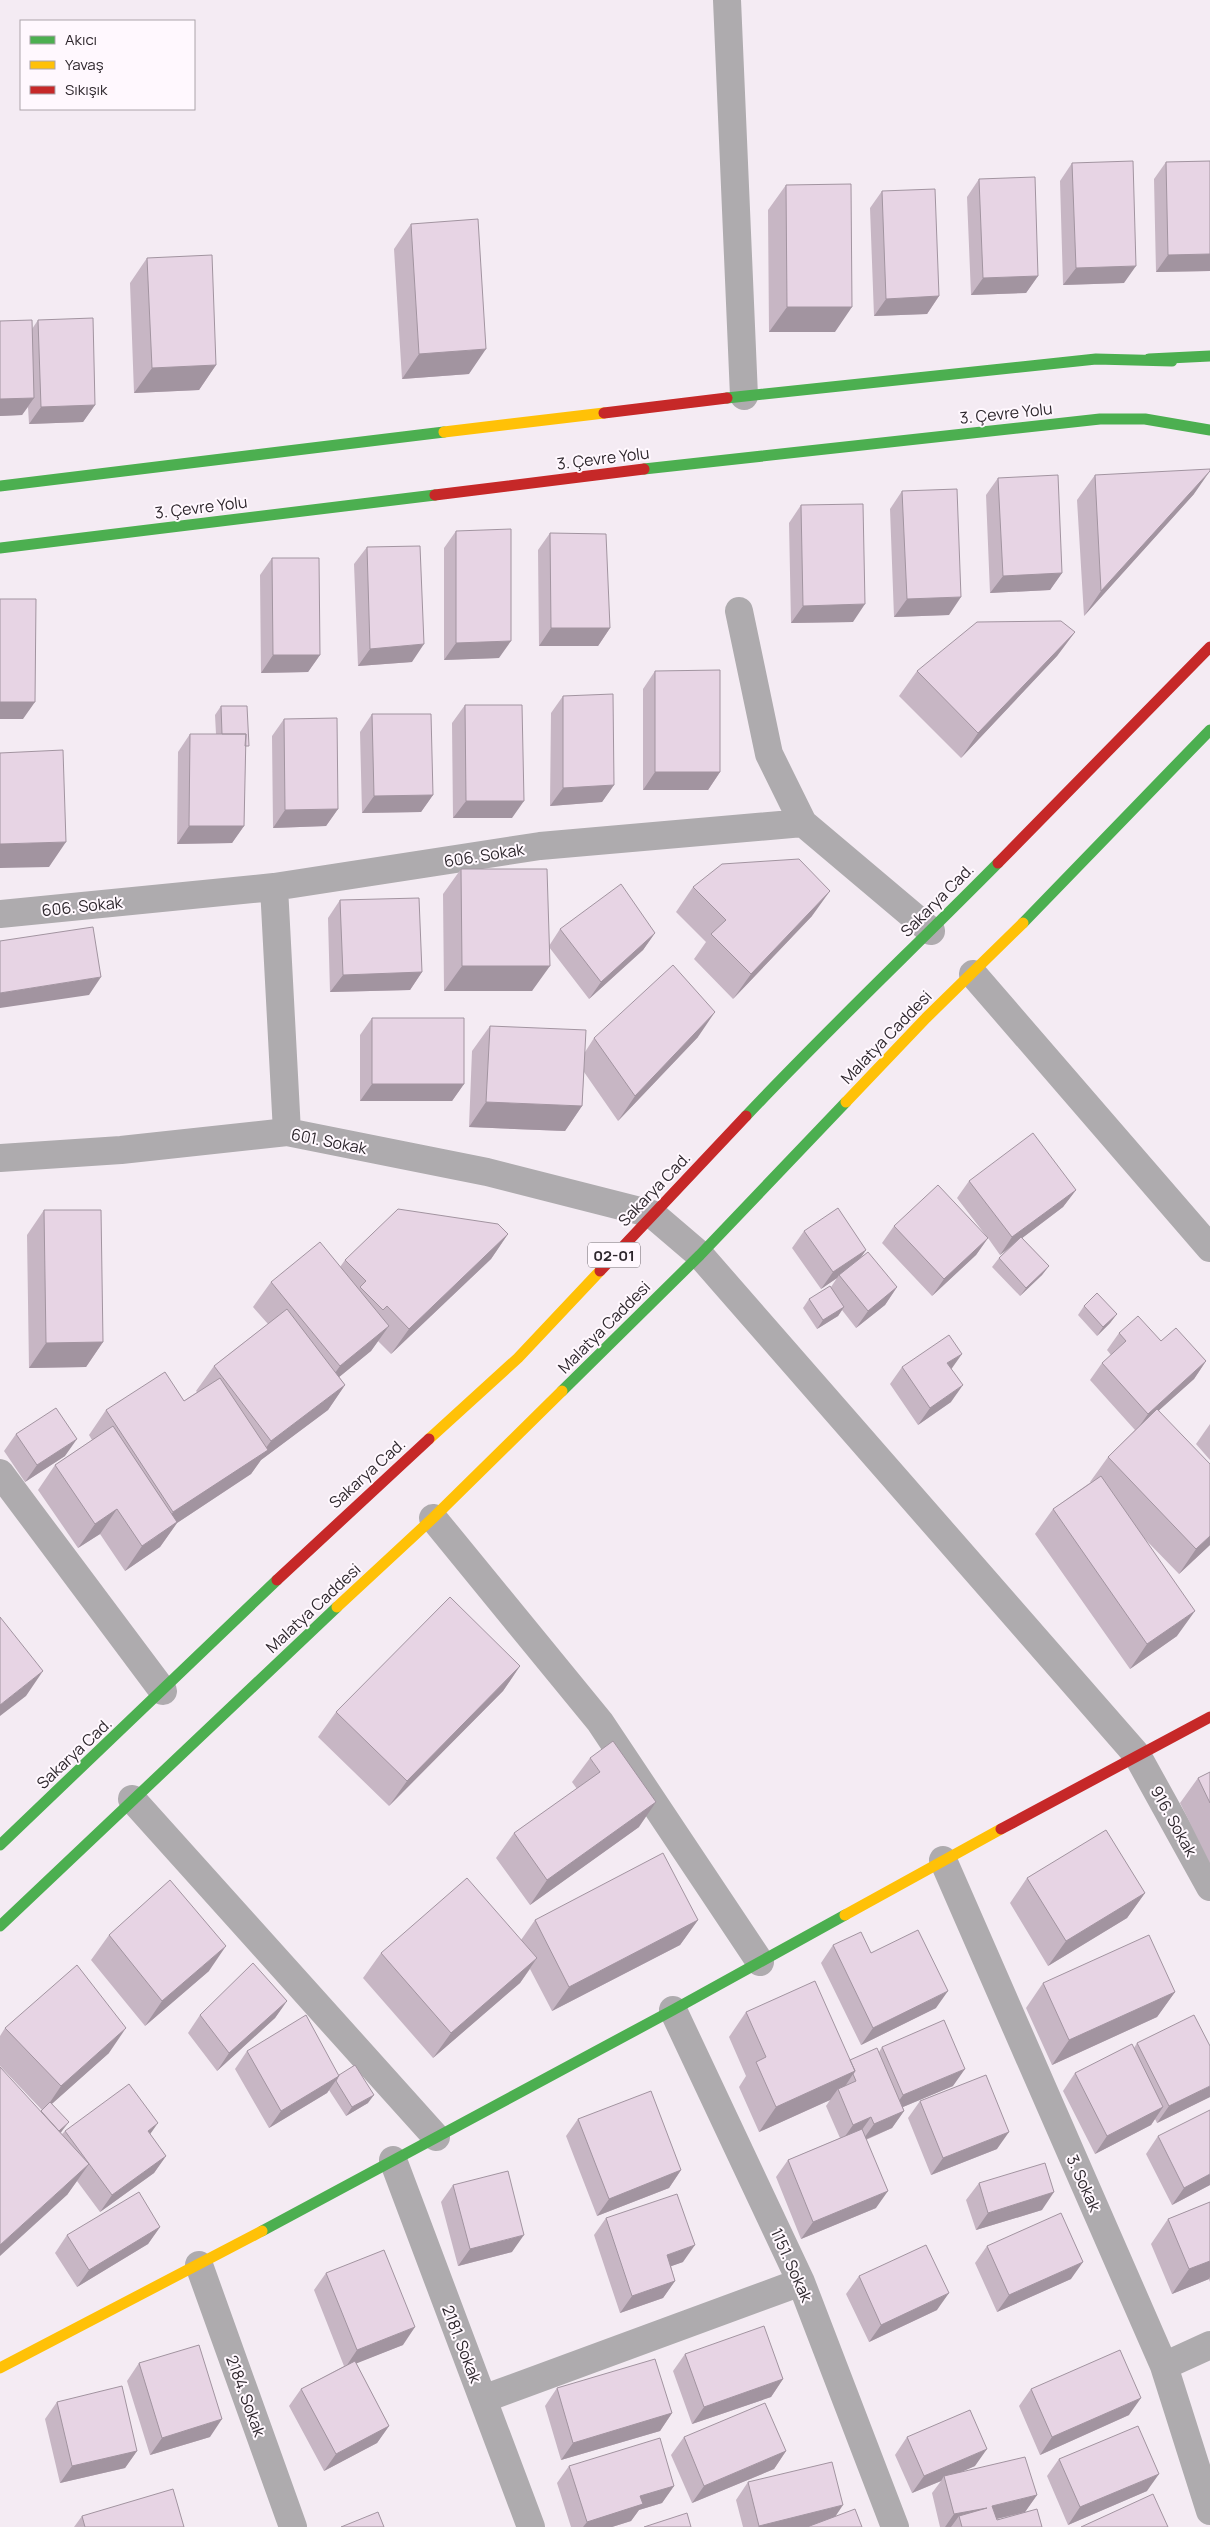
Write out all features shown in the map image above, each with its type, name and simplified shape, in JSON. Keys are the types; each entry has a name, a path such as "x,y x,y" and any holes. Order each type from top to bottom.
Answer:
{"main road":[{"path":"0,486 744,396 1096,359 1210,356"},
{"path":"1149,359 1210,367"},
{"name":"3. Çevre Yolu","path":"0,548 741,458 1100,419 1145,419 1210,430"},
{"name":"Sakarya Cad.","path":"0,1845 344,1516 518,1358 820,1038 888,970 931,931 1210,647"},
{"name":"Malatya Caddesi","path":"0,1926 132,1799 432,1518 700,1254 926,1018 973,974 1210,730"},
{"path":"0,2368 199,2265 674,2010 943,1860 1210,1717"}],"street":[{"path":"727,0 744,396"},
{"path":"739,612 769,754 803,823 931,931"},
{"name":"606. Sokak","path":"0,914 274,887 540,846 803,823"},
{"path":"274,887 287,1132"},
{"path":"973,974 1210,1248"},
{"name":"601. Sokak","path":"0,1158 121,1150 287,1132 487,1172 652,1214"},
{"name":"916. Sokak","path":"652,1214 700,1254 1138,1755 1210,1887"},
{"path":"0,1473 163,1690"},
{"path":"432,1518 600,1722 760,1962"},
{"path":"132,1799 436,2137"},
{"name":"3. Sokak","path":"943,1860 1164,2366 1210,2511"},
{"name":"1151. Sokak","path":"674,2010 801,2282 895,2527"},
{"name":"2181. Sokak","path":"393,2160 531,2527"},
{"name":"2184. Sokak","path":"199,2265 293,2527"},
{"path":"483,2399 801,2282"},
{"path":"1164,2366 1210,2345"}],"building":[{"path":"1133,161 1136,266 1076,268 1072,163"},
{"path":"1210,161 1210,254 1168,255 1166,162"},
{"path":"1035,177 1038,276 983,278 979,179"},
{"path":"851,184 852,307 787,307 786,185"},
{"path":"935,189 939,296 886,299 882,191"},
{"path":"478,219 486,349 419,354 411,224"},
{"path":"212,255 216,365 152,368 147,258"},
{"path":"93,318 95,405 41,407 38,320"},
{"path":"32,320 34,398 0,399 0,321"},
{"path":"1210,469 1210,471 1101,591 1095,475"},
{"path":"1058,475 1062,573 1003,576 998,478"},
{"path":"957,489 961,597 907,599 902,491"},
{"path":"863,504 865,604 803,606 801,505"},
{"path":"511,529 511,641 456,643 456,531"},
{"path":"550,533 606,534 610,628 551,628"},
{"path":"420,546 424,644 370,649 367,547"},
{"path":"272,558 319,558 320,655 273,655"},
{"path":"0,599 36,599 35,702 0,702"},
{"path":"1061,621 1075,632 978,733 917,671 977,622"},
{"path":"720,670 720,772 655,772 655,671"},
{"path":"613,694 614,785 563,788 563,696"},
{"path":"465,705 522,705 524,801 466,801"},
{"path":"221,706 247,706 249,746 245,746 246,734 222,734"},
{"path":"372,714 431,714 433,795 374,796"},
{"path":"337,718 338,809 285,810 284,719"},
{"path":"190,734 246,734 244,826 189,826"},
{"path":"63,750 66,842 0,844 0,753"},
{"path":"799,859 830,891 751,974 711,934 726,920 693,887 722,864"},
{"path":"461,869 547,869 550,966 462,966"},
{"path":"621,884 655,933 601,982 560,929"},
{"path":"419,898 422,972 343,975 340,900"},
{"path":"93,927 101,977 0,993 0,941"},
{"path":"673,965 715,1012 635,1096 594,1038"},
{"path":"372,1018 464,1018 464,1084 372,1084"},
{"path":"490,1026 586,1030 582,1106 486,1102"},
{"path":"1033,1133 1076,1190 1012,1237 969,1181"},
{"path":"938,1185 988,1238 944,1279 894,1226"},
{"path":"838,1208 866,1250 833,1272 804,1231"},
{"path":"398,1209 498,1224 508,1234 409,1329 387,1306 383,1310 360,1287 366,1281 345,1260"},
{"path":"44,1210 101,1210 103,1342 46,1343"},
{"path":"1021,1237 1049,1266 1026,1288 999,1258"},
{"path":"320,1242 389,1326 340,1366 271,1282"},
{"path":"868,1252 897,1287 868,1311 839,1275"},
{"path":"830,1286 844,1307 823,1320 809,1299"},
{"path":"1097,1293 1117,1314 1103,1327 1084,1306"},
{"path":"287,1309 345,1385 271,1441 214,1366"},
{"path":"1138,1316 1161,1341 1176,1328 1206,1361 1148,1414 1102,1363 1126,1341 1119,1333"},
{"path":"949,1335 962,1354 947,1363 963,1385 930,1408 902,1367"},
{"path":"165,1372 184,1401 220,1378 268,1450 173,1512 106,1410"},
{"path":"56,1408 77,1439 37,1465 16,1434"},
{"path":"1157,1409 1210,1464 1210,1536 1196,1549 1108,1457"},
{"path":"113,1426 177,1522 142,1546 117,1509 95,1524 55,1465"},
{"path":"1101,1476 1195,1611 1147,1644 1053,1509"},
{"path":"450,1597 520,1666 407,1781 336,1712"},
{"path":"0,1617 43,1671 0,1705"},
{"path":"613,1741 656,1802 547,1880 514,1833 600,1772 590,1758"},
{"path":"1210,1772 1210,1803 1198,1778"},
{"path":"1106,1830 1145,1893 1066,1941 1027,1878"},
{"path":"663,1853 698,1920 569,1987 535,1920"},
{"path":"467,1878 537,1958 451,2033 381,1953"},
{"path":"170,1880 226,1946 162,2001 109,1935"},
{"path":"918,1930 948,1991 873,2028 833,1945 861,1932 871,1953"},
{"path":"1149,1935 1175,1992 1069,2040 1043,1983"},
{"path":"253,1963 287,2001 229,2053 200,2015"},
{"path":"77,1965 126,2028 61,2086 5,2028"},
{"path":"815,1981 855,2071 776,2107 756,2062 766,2057 746,2012"},
{"path":"306,2015 339,2076 281,2111 247,2051"},
{"path":"1194,2015 1210,2046 1210,2086 1169,2106 1137,2043"},
{"path":"944,2020 965,2069 903,2095 882,2047"},
{"path":"1132,2044 1163,2107 1107,2136 1075,2073"},
{"path":"877,2048 904,2111 874,2124 871,2117 853,2125 838,2089 856,2081 853,2074 855,2071 850,2060"},
{"path":"355,2065 374,2095 352,2107 336,2081 339,2075"},
{"path":"0,2067 89,2164 0,2245"},
{"path":"986,2075 1009,2132 943,2158 920,2101"},
{"path":"129,2084 158,2123 148,2131 166,2156 112,2195 65,2131"},
{"path":"651,2091 681,2170 609,2199 578,2119"},
{"path":"50,2102 69,2122 59,2131 41,2111"},
{"path":"1210,2110 1210,2174 1184,2188 1158,2136"},
{"path":"862,2129 888,2191 813,2222 788,2160"},
{"path":"1045,2163 1054,2192 988,2213 979,2183"},
{"path":"508,2171 524,2235 470,2249 453,2185"},
{"path":"139,2192 160,2227 89,2270 67,2235"},
{"path":"677,2194 695,2245 667,2255 675,2281 632,2296 606,2218"},
{"path":"1210,2202 1210,2261 1189,2269 1168,2219"},
{"path":"1061,2213 1083,2262 1009,2295 987,2246"},
{"path":"926,2245 949,2293 881,2325 859,2276"},
{"path":"384,2250 415,2327 357,2350 326,2273"},
{"path":"764,2326 783,2379 704,2407 685,2354"},
{"path":"199,2345 222,2419 162,2438 139,2363"},
{"path":"1120,2350 1141,2398 1052,2437 1031,2389"},
{"path":"655,2359 672,2413 573,2443 557,2388"},
{"path":"355,2361 389,2426 336,2454 301,2389"},
{"path":"122,2386 137,2451 72,2466 57,2402"},
{"path":"765,2403 786,2451 704,2486 684,2437"},
{"path":"970,2410 987,2449 924,2476 907,2437"},
{"path":"1138,2426 1159,2474 1080,2507 1059,2459"},
{"path":"660,2438 674,2486 640,2496 643,2504 587,2522 569,2466"},
{"path":"1025,2457 1037,2495 992,2506 997,2520 1037,2509 1042,2527 962,2527 959,2516 987,2508 954,2514 944,2476"},
{"path":"832,2462 843,2505 759,2526 748,2482"},
{"path":"173,2489 184,2527 85,2527 82,2516"},
{"path":"1153,2494 1168,2527 1081,2527"},
{"path":"855,2509 862,2527 807,2527"},
{"path":"378,2512 384,2527 341,2527"},
{"path":"687,2513 691,2527 644,2527"}],"traffic: fast":[{"path":"1149,359 1210,356"},
{"path":"727,398 1096,359 1172,361"},
{"path":"644,469 1100,419 1145,419 1210,430"},
{"path":"0,486 444,432"},
{"path":"0,548 435,495"},
{"path":"1023,923 1210,730"},
{"path":"746,1116 998,863"},
{"path":"562,1391 700,1255 846,1102"},
{"path":"0,1845 277,1580"},
{"path":"0,1926 337,1607"},
{"path":"262,2231 673,2010 845,1915"}],"traffic: slow":[{"path":"444,432 604,413"},
{"path":"846,1102 926,1018 1023,923"},
{"path":"429,1439 518,1358 600,1271"},
{"path":"337,1607 433,1518 562,1391"},
{"path":"845,1915 1001,1829"},
{"path":"0,2368 262,2231"}],"traffic: jam":[{"path":"604,413 727,398"},
{"path":"435,495 644,469"},
{"path":"998,863 1210,647"},
{"path":"600,1271 746,1116"},
{"path":"277,1580 429,1439"},
{"path":"1001,1829 1210,1717"}]}
